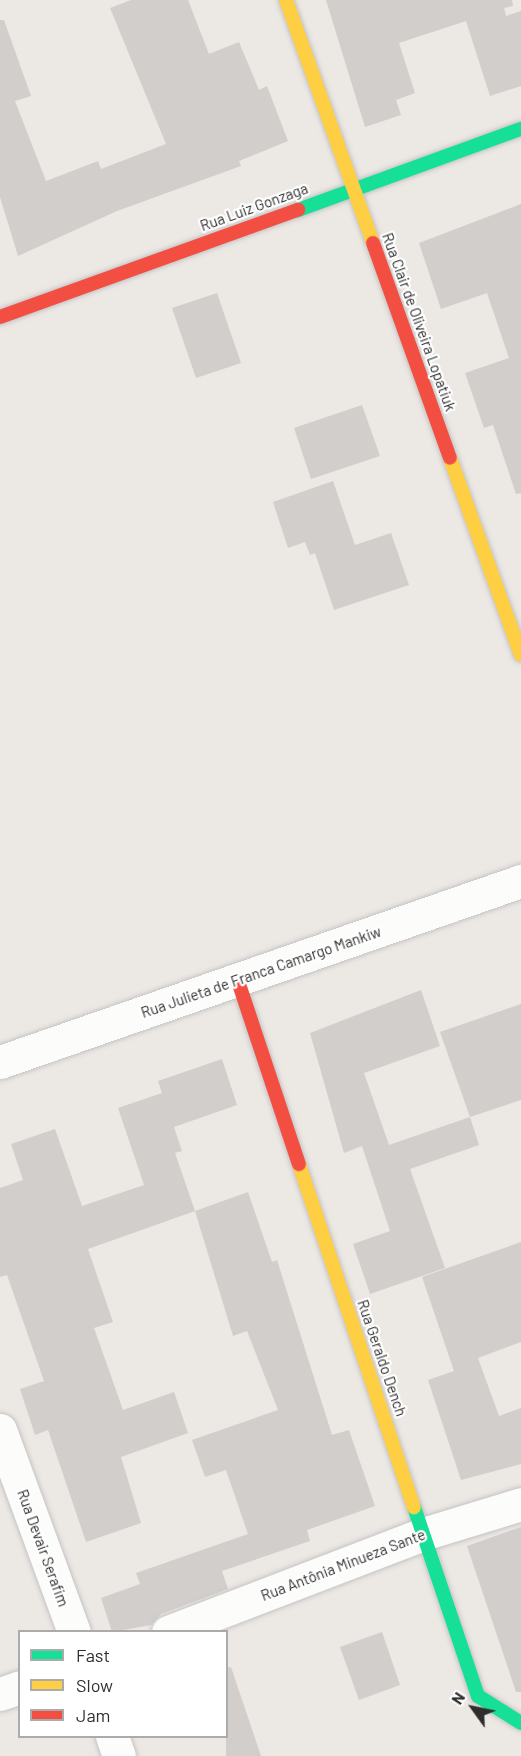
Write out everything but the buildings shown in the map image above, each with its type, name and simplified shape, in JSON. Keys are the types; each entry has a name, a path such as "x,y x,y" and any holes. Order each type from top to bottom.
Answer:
{"street":[{"name":"Rua Clair de Oliveira Lopatiuk","path":"286,0 521,655"},
{"name":"Rua Luiz Gonzaga","path":"0,317 521,129"},
{"name":"Rua Julieta de Franca Camargo Mankiw","path":"0,1062 521,881"},
{"name":"Rua Geraldo Dench","path":"238,981 478,1696 521,1723"},
{"name":"Rua Devair Serafim","path":"0,1430 73,1630"},
{"name":"Rua Antônia Minueza Sante","path":"173,1630 423,1534 521,1504"},
{"path":"0,1694 18,1688"},
{"path":"112,1738 119,1756"}],"traffic: fast":[{"path":"298,210 521,129"},
{"path":"414,1507 478,1696 521,1723"}],"traffic: slow":[{"path":"286,0 373,243"},
{"path":"450,458 521,655"},
{"path":"299,1164 414,1507"}],"traffic: jam":[{"path":"0,317 298,210"},
{"path":"373,243 450,458"},
{"path":"238,981 299,1164"}]}
